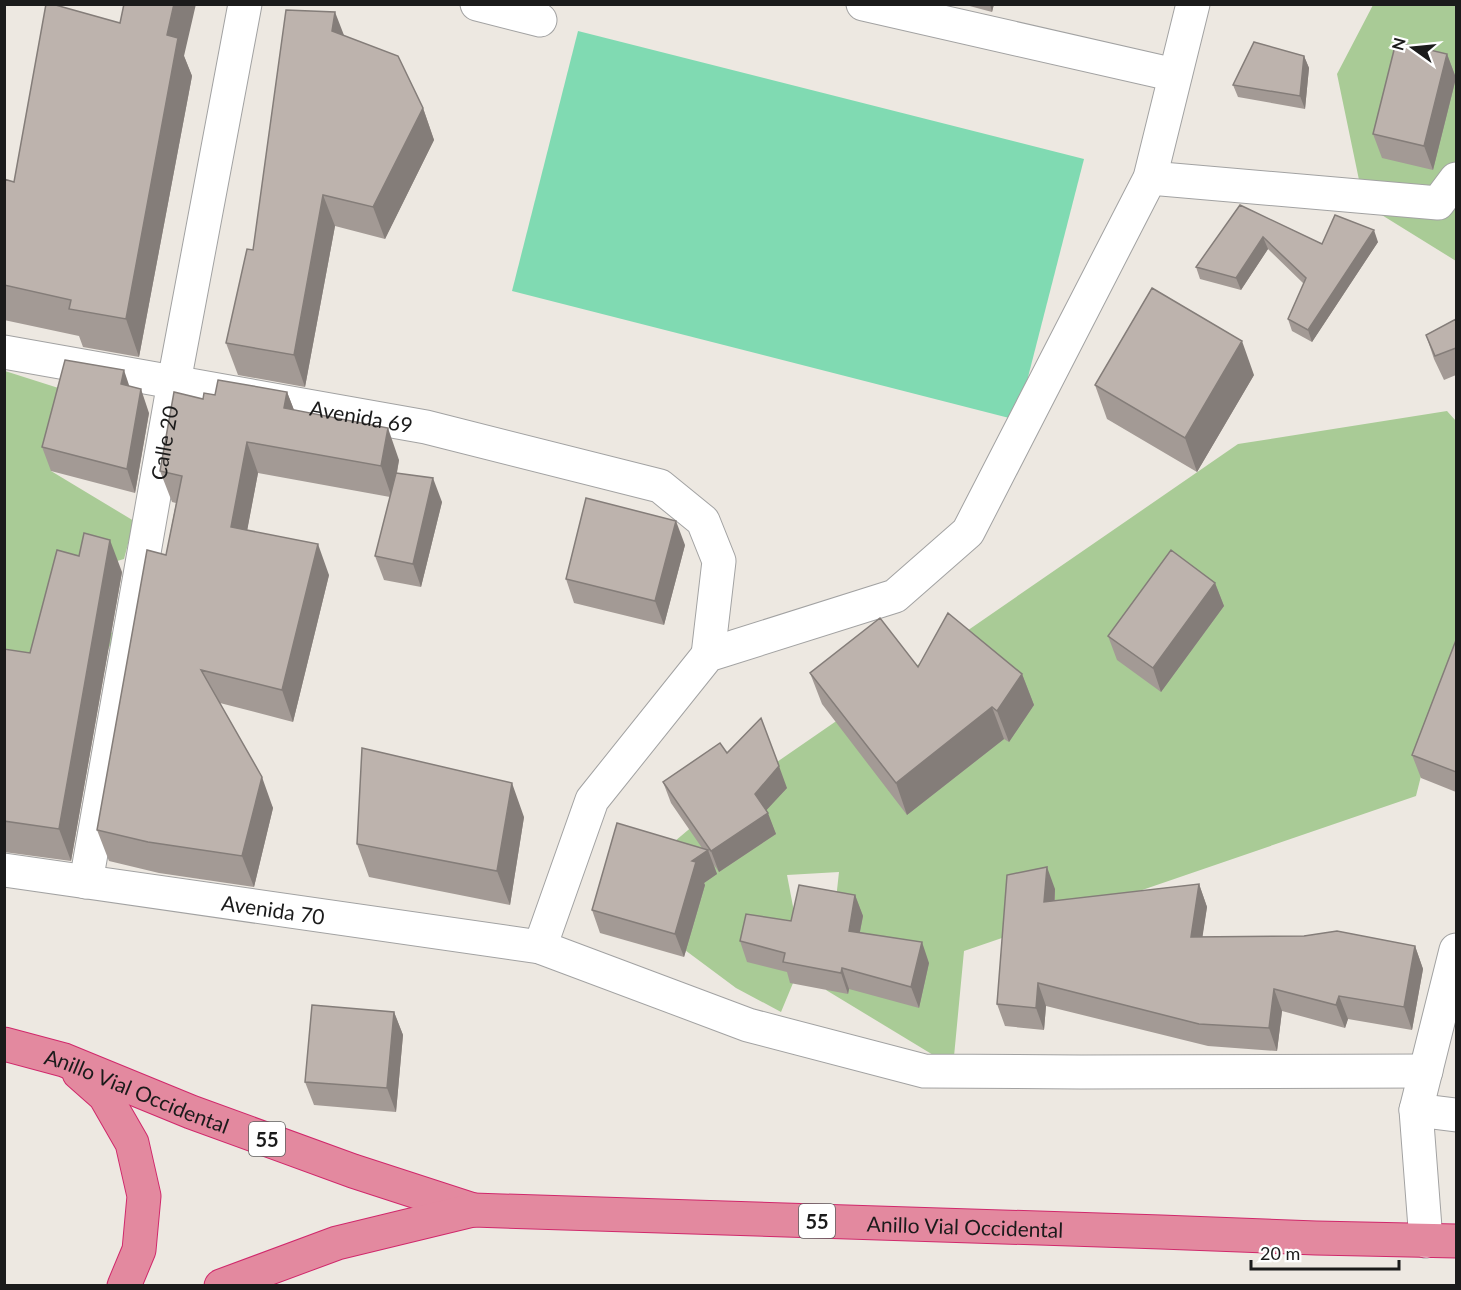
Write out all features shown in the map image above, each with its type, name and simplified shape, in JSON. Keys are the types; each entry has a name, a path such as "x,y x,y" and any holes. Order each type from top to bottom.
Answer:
{"highway":[{"name":"Anillo Vial Occidental","path":"4,1044 64,1060 191,1112 353,1171 473,1210"},
{"path":"64,1060 105,1096 132,1143 144,1196 139,1250 124,1286"},
{"name":"Anillo Vial Occidental","path":"221,1286 337,1244 473,1210 1316,1239 1441,1241"}],"street":[{"name":"Calle 20","path":"86,882 174,382 244,4"},
{"path":"477,4 540,20"},
{"path":"863,4 1175,75"},
{"path":"540,947 592,800 708,655 895,596 968,532 1150,178 1193,4"},
{"path":"1150,178 1438,203 1456,179"},
{"name":"Avenida 69","path":"4,352 426,427 660,486 703,521 719,561 708,655"},
{"name":"Avenida 70","path":"4,870 540,947 748,1025 924,1071 1426,1071"},
{"path":"1441,1241 1416,1110 1456,950"},
{"path":"1416,1110 1456,1115"}],"green space":[{"path":"1373,5 1456,5 1456,261 1364,204 1337,74"},
{"path":"578,31 1084,159 1017,420 512,291"},
{"path":"5,371 71,392 51,471 134,521 124,559 68,575 58,619 117,634 84,690 5,679"},
{"path":"1447,411 1456,421 1456,637 1416,796 964,951 953,1067 826,990 839,872 787,875 803,959 781,1012 736,988 611,895 732,793 1238,444"}],"building":[{"path":"46,4 120,23 124,4 174,4 167,35 178,38 126,319 69,309 71,300 4,285 4,179 14,182"},
{"path":"286,10 335,12 332,31 398,56 423,108 373,207 323,195 294,355 226,343 247,249 253,250"},
{"path":"1254,42 1304,56 1300,96 1233,85"},
{"path":"1396,42 1447,54 1424,146 1373,134"},
{"path":"1240,205 1322,244 1335,215 1374,230 1308,330 1288,319 1306,278 1263,237 1236,278 1196,267"},
{"path":"1152,288 1242,341 1185,438 1095,385"},
{"path":"1456,319 1456,348 1435,356 1426,335"},
{"path":"65,360 124,370 121,384 141,389 127,469 42,447"},
{"path":"218,380 287,392 284,408 388,428 381,466 247,442 231,527 318,544 282,690 201,670 262,777 242,856 148,842 97,830 147,550 166,555 182,476 160,471 174,392 203,399 204,393 215,395"},
{"path":"396,473 433,478 413,564 375,556"},
{"path":"586,498 676,521 655,601 566,579"},
{"path":"84,533 110,540 59,829 4,821 4,649 30,653 57,550 79,556"},
{"path":"1171,550 1215,583 1153,668 1108,636"},
{"path":"948,613 1022,674 997,711 992,707 896,783 810,673 880,618 918,667"},
{"path":"1456,640 1456,772 1412,755"},
{"path":"761,718 779,766 755,794 768,813 711,851 663,782 720,743 727,753"},
{"path":"362,748 512,783 497,871 357,844"},
{"path":"617,823 708,850 692,861 696,862 675,934 592,910"},
{"path":"1047,867 1044,902 1199,884 1191,937 1304,936 1337,931 1415,946 1404,1007 1339,996 1336,1005 1274,989 1269,1028 1199,1024 1038,983 1036,1008 997,1004 1007,875"},
{"path":"799,885 855,895 849,931 922,942 911,987 842,968 841,973 783,962 785,953 740,941 746,914 791,921"},
{"path":"312,1005 394,1012 387,1088 305,1082"}]}
